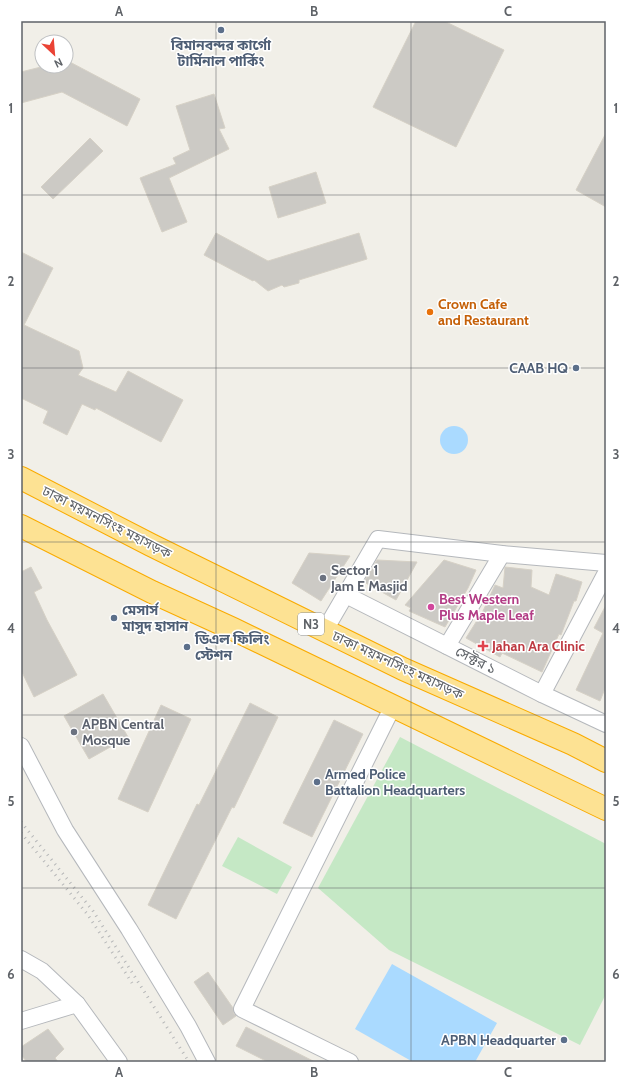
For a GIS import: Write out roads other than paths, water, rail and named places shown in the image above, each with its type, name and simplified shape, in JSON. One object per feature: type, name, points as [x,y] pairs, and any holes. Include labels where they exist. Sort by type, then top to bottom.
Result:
[{"type":"highway","name":"ঢাকা ময়মনসিংহ মহাসড়ক","points":[[21,478],[151,545],[403,669],[573,744],[606,761]]},
{"type":"highway","points":[[21,526],[152,592],[233,629],[606,809]]},
{"type":"street","points":[[325,630],[378,539],[502,554],[606,562]]},
{"type":"street","points":[[447,646],[502,554]]},
{"type":"street","points":[[542,694],[606,573]]},
{"type":"street","name":"সেক্টর ১","points":[[346,595],[542,694],[606,724]]},
{"type":"street","points":[[350,1062],[242,1009],[393,706]]},
{"type":"street","points":[[21,746],[65,830],[173,1000],[207,1062]]},
{"type":"street","points":[[24,964],[42,971],[77,1004],[119,1062]]},
{"type":"street","points":[[21,1021],[77,1004]]},
{"type":"water","points":[[454,426],[464,430],[468,440],[464,450],[454,454],[444,450],[440,440],[444,430]]},
{"type":"water","points":[[392,964],[497,1023],[475,1062],[413,1062],[355,1029]]},
{"type":"railway","points":[[21,822],[93,911],[189,1062]]},
{"type":"railway","points":[[21,833],[88,915],[132,983]]},
{"type":"place","name":"বিমানবন্দর কার্গো টার্মিনাল পার্কিং","points":[[221,30]]},
{"type":"place","name":"Crown Cafe and Restaurant","points":[[430,312]]},
{"type":"place","name":"CAAB HQ","points":[[576,368]]},
{"type":"place","name":"Sector 1 Jam E Masjid","points":[[323,578]]},
{"type":"place","name":"Best Western Plus Maple Leaf","points":[[431,607]]},
{"type":"place","name":"মেসার্স মাসুদ হাসান","points":[[114,618]]},
{"type":"place","name":"Jahan Ara Clinic","points":[[483,646]]},
{"type":"place","name":"ডিএল ফিলিং স্টেশন","points":[[187,647]]},
{"type":"place","name":"APBN Central Mosque","points":[[74,732]]},
{"type":"place","name":"Armed Police Battalion Headquarters","points":[[317,782]]},
{"type":"place","name":"APBN Headquarter","points":[[564,1040]]}]
